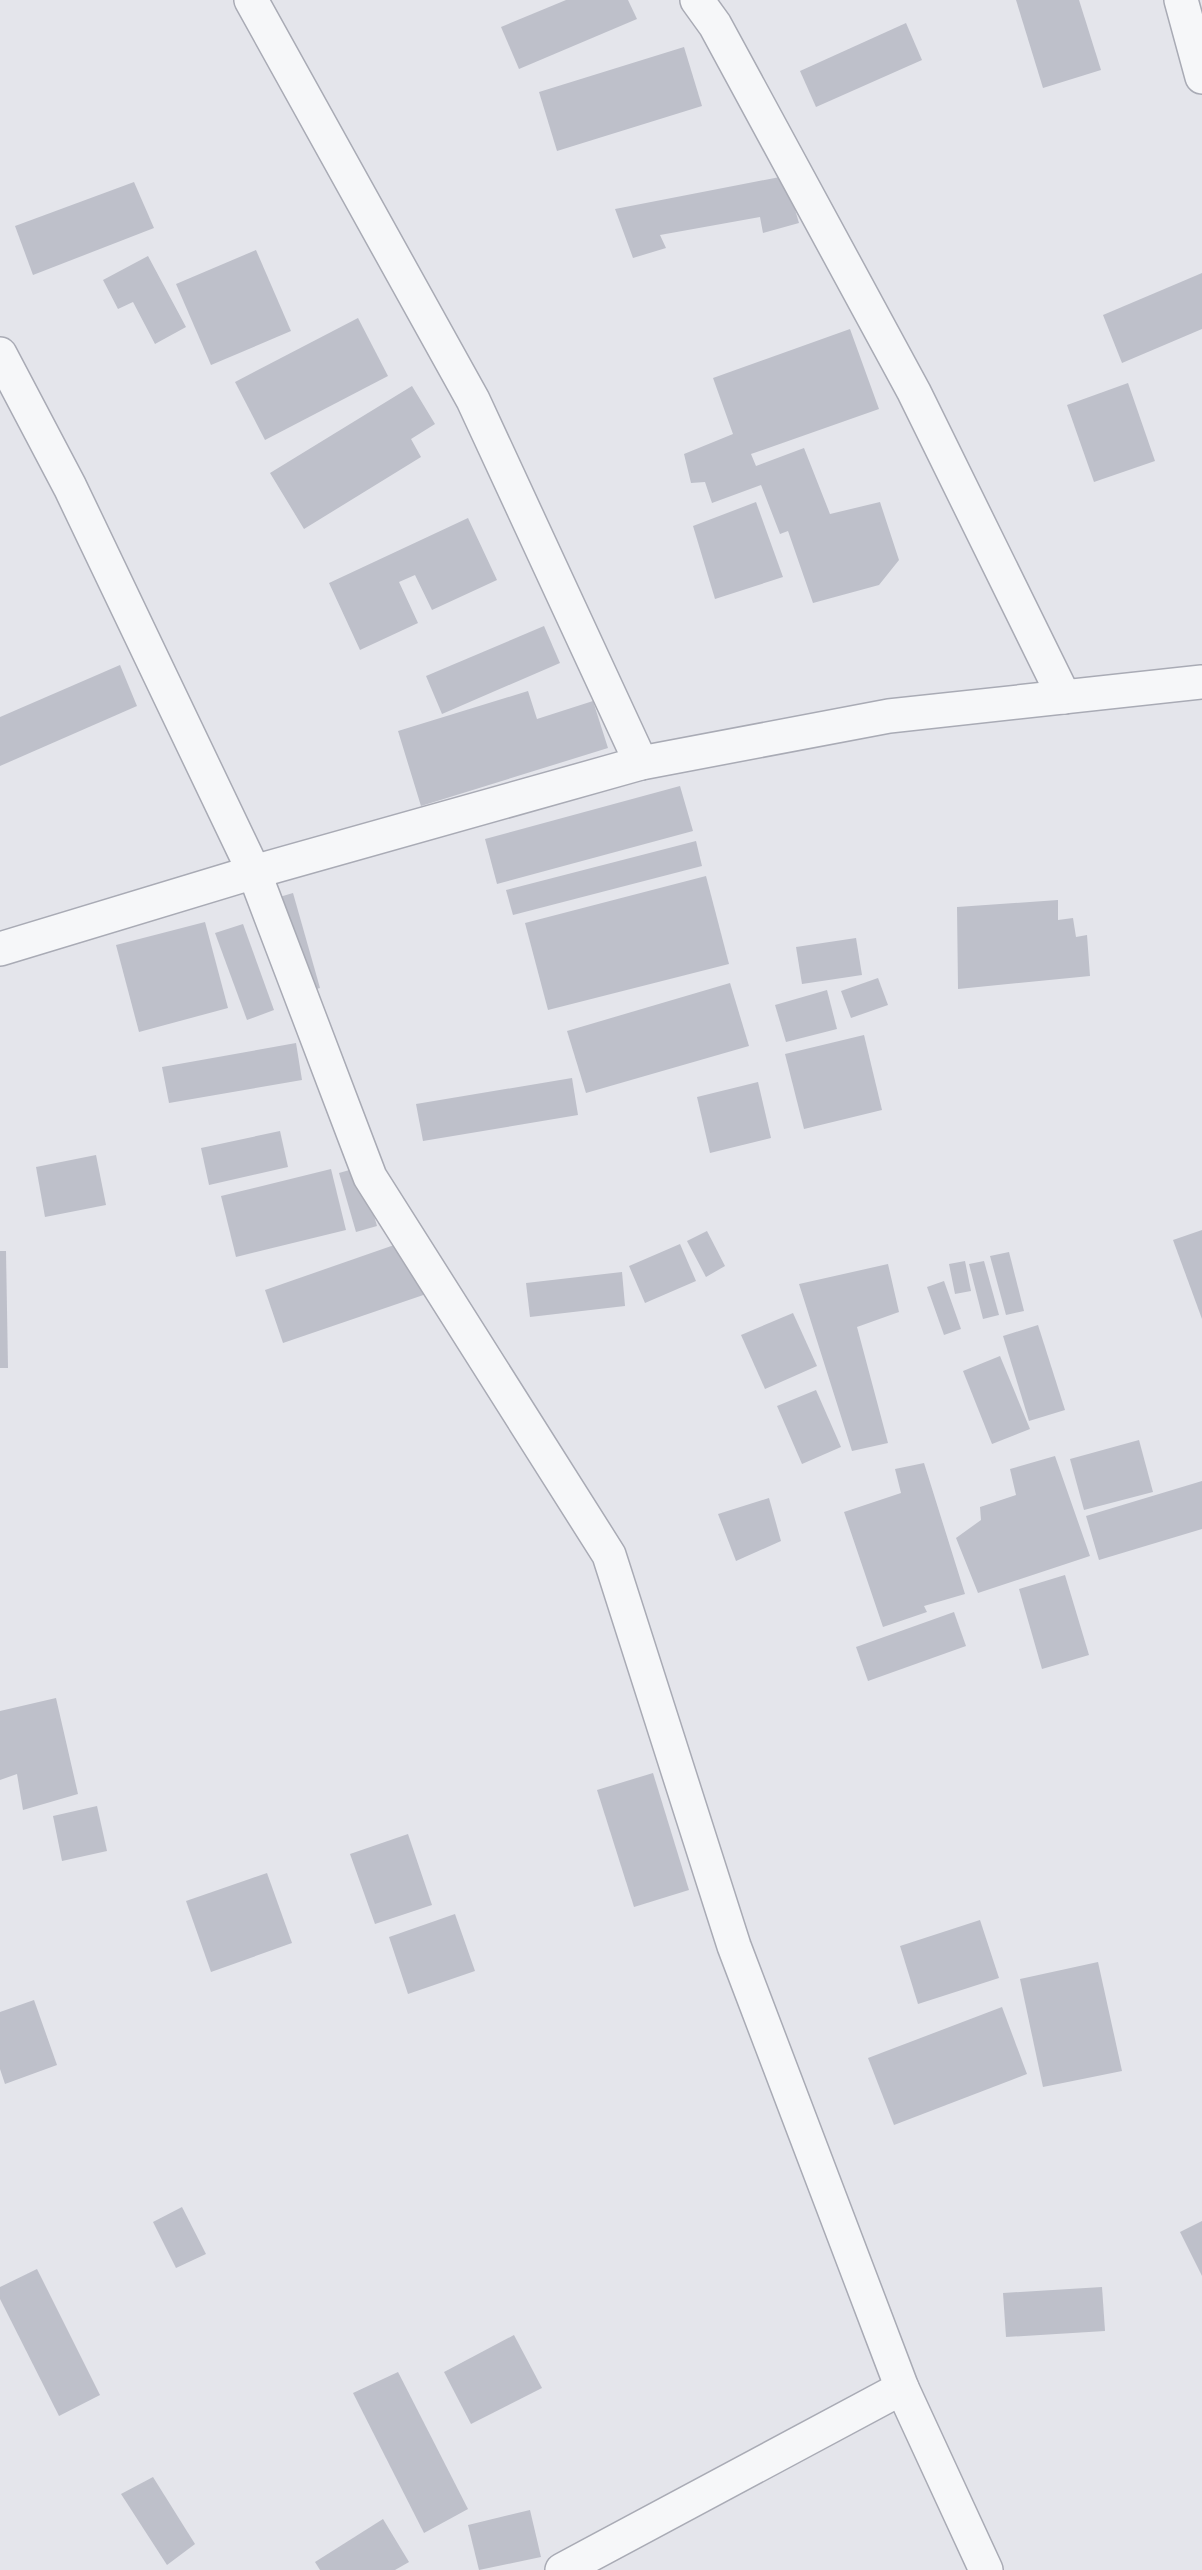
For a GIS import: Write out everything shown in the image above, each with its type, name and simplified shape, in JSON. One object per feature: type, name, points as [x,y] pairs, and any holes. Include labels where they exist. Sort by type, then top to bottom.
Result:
[{"type":"street","points":[[251,0],[473,400],[641,763]]},
{"type":"street","points":[[697,0],[715,25],[914,392],[1064,697]]},
{"type":"street","points":[[1181,0],[1202,77]]},
{"type":"street","points":[[0,354],[70,487],[254,872],[370,1177],[609,1555],[734,1946],[902,2388],[986,2570]]},
{"type":"street","points":[[0,949],[254,872],[641,763],[890,716],[1202,682]]},
{"type":"street","points":[[562,2570],[902,2388]]},
{"type":"building","points":[[566,0],[628,0],[637,19],[519,69],[501,27]]},
{"type":"building","points":[[1016,0],[1079,0],[1101,70],[1043,88]]},
{"type":"building","points":[[906,23],[922,60],[816,107],[800,71]]},
{"type":"building","points":[[684,47],[702,106],[557,151],[539,92]]},
{"type":"building","points":[[785,176],[799,223],[763,233],[760,217],[660,235],[666,248],[633,258],[615,209]]},
{"type":"building","points":[[134,182],[154,228],[33,275],[15,226]]},
{"type":"building","points":[[256,250],[291,331],[211,365],[176,284]]},
{"type":"building","points":[[148,256],[186,327],[155,344],[133,302],[118,309],[103,280]]},
{"type":"building","points":[[1202,273],[1202,329],[1122,363],[1103,315]]},
{"type":"building","points":[[358,318],[388,376],[265,440],[235,382]]},
{"type":"building","points":[[850,329],[879,409],[751,454],[756,466],[804,448],[830,514],[880,502],[899,560],[879,585],[813,603],[788,531],[780,534],[761,485],[712,503],[705,482],[691,483],[684,454],[733,434],[713,378]]},
{"type":"building","points":[[1128,383],[1155,461],[1094,482],[1067,405]]},
{"type":"building","points":[[412,386],[435,424],[411,439],[421,457],[304,529],[270,473]]},
{"type":"building","points":[[756,502],[783,577],[715,599],[693,526]]},
{"type":"building","points":[[468,518],[497,580],[432,610],[415,575],[399,582],[418,623],[360,650],[329,583]]},
{"type":"building","points":[[544,626],[560,663],[442,714],[426,676]]},
{"type":"building","points":[[120,665],[137,706],[0,766],[0,717]]},
{"type":"building","points":[[528,691],[537,719],[593,701],[608,748],[421,806],[398,731]]},
{"type":"building","points":[[680,786],[693,831],[497,884],[485,839]]},
{"type":"building","points":[[696,841],[702,866],[513,915],[506,890]]},
{"type":"building","points":[[706,876],[729,964],[548,1010],[525,923]]},
{"type":"building","points":[[293,893],[320,988],[291,996],[266,901]]},
{"type":"building","points":[[1058,900],[1058,920],[1073,918],[1076,937],[1087,935],[1090,976],[958,989],[957,907]]},
{"type":"building","points":[[205,922],[228,1008],[139,1032],[116,945]]},
{"type":"building","points":[[243,924],[274,1010],[247,1020],[215,933]]},
{"type":"building","points":[[856,938],[862,975],[802,984],[796,947]]},
{"type":"building","points":[[878,978],[888,1005],[851,1018],[841,991]]},
{"type":"building","points":[[730,983],[749,1046],[586,1093],[567,1031]]},
{"type":"building","points":[[827,990],[837,1029],[786,1042],[775,1005]]},
{"type":"building","points":[[864,1035],[882,1110],[804,1129],[785,1054]]},
{"type":"building","points":[[296,1043],[302,1080],[169,1103],[162,1067]]},
{"type":"building","points":[[572,1078],[578,1115],[423,1141],[416,1104]]},
{"type":"building","points":[[758,1082],[771,1138],[710,1153],[697,1097]]},
{"type":"building","points":[[280,1131],[288,1167],[209,1185],[201,1148]]},
{"type":"building","points":[[96,1155],[106,1205],[45,1217],[36,1167]]},
{"type":"building","points":[[360,1167],[377,1226],[356,1232],[339,1173]]},
{"type":"building","points":[[331,1169],[346,1230],[236,1257],[221,1196]]},
{"type":"building","points":[[1202,1230],[1202,1319],[1173,1240]]},
{"type":"building","points":[[707,1231],[725,1266],[706,1277],[687,1241]]},
{"type":"building","points":[[420,1236],[438,1290],[283,1343],[265,1290]]},
{"type":"building","points":[[680,1244],[696,1281],[645,1303],[629,1266]]},
{"type":"building","points":[[0,1251],[6,1251],[8,1368],[0,1368]]},
{"type":"building","points":[[1009,1252],[1024,1311],[1006,1315],[990,1256]]},
{"type":"building","points":[[965,1261],[971,1291],[955,1294],[949,1264]]},
{"type":"building","points":[[984,1261],[999,1315],[983,1319],[969,1264]]},
{"type":"building","points":[[888,1264],[899,1312],[857,1327],[888,1443],[852,1451],[799,1284]]},
{"type":"building","points":[[622,1272],[625,1306],[530,1317],[526,1283]]},
{"type":"building","points":[[944,1281],[961,1329],[944,1335],[927,1287]]},
{"type":"building","points":[[793,1313],[817,1366],[765,1389],[741,1335]]},
{"type":"building","points":[[1038,1325],[1065,1410],[1029,1421],[1003,1336]]},
{"type":"building","points":[[1000,1356],[1030,1429],[992,1444],[963,1371]]},
{"type":"building","points":[[816,1390],[841,1447],[802,1464],[777,1406]]},
{"type":"building","points":[[1139,1440],[1153,1492],[1084,1510],[1070,1459]]},
{"type":"building","points":[[1055,1456],[1090,1556],[978,1593],[956,1538],[981,1520],[980,1507],[1016,1495],[1010,1469]]},
{"type":"building","points":[[924,1463],[965,1594],[924,1606],[927,1612],[883,1627],[844,1512],[901,1493],[895,1469]]},
{"type":"building","points":[[1202,1481],[1202,1529],[1099,1560],[1086,1516]]},
{"type":"building","points":[[769,1498],[781,1541],[736,1561],[718,1514]]},
{"type":"building","points":[[1065,1575],[1089,1655],[1042,1669],[1019,1589]]},
{"type":"building","points":[[954,1612],[966,1646],[868,1681],[856,1647]]},
{"type":"building","points":[[56,1698],[78,1794],[23,1810],[17,1774],[0,1780],[0,1711]]},
{"type":"building","points":[[653,1773],[689,1890],[634,1907],[597,1790]]},
{"type":"building","points":[[97,1806],[107,1851],[62,1861],[53,1816]]},
{"type":"building","points":[[408,1834],[432,1905],[375,1924],[350,1854]]},
{"type":"building","points":[[267,1873],[292,1943],[211,1972],[186,1901]]},
{"type":"building","points":[[455,1914],[475,1971],[408,1994],[389,1937]]},
{"type":"building","points":[[980,1920],[999,1978],[918,2004],[900,1946]]},
{"type":"building","points":[[1098,1962],[1122,2071],[1043,2087],[1020,1979]]},
{"type":"building","points":[[34,2000],[57,2065],[5,2084],[0,2069],[0,2012]]},
{"type":"building","points":[[1002,2007],[1027,2074],[894,2125],[868,2058]]},
{"type":"building","points":[[182,2207],[206,2254],[176,2268],[153,2222]]},
{"type":"building","points":[[1202,2221],[1202,2276],[1180,2232]]},
{"type":"building","points":[[37,2269],[100,2395],[59,2416],[0,2299],[0,2287]]},
{"type":"building","points":[[1102,2287],[1105,2331],[1006,2337],[1003,2293]]},
{"type":"building","points":[[514,2335],[542,2388],[471,2424],[444,2372]]},
{"type":"building","points":[[398,2372],[468,2509],[424,2533],[353,2393]]},
{"type":"building","points":[[153,2477],[195,2544],[167,2565],[121,2494]]},
{"type":"building","points":[[530,2510],[541,2557],[479,2570],[468,2525]]},
{"type":"building","points":[[383,2519],[409,2562],[395,2570],[320,2570],[315,2562]]}]
